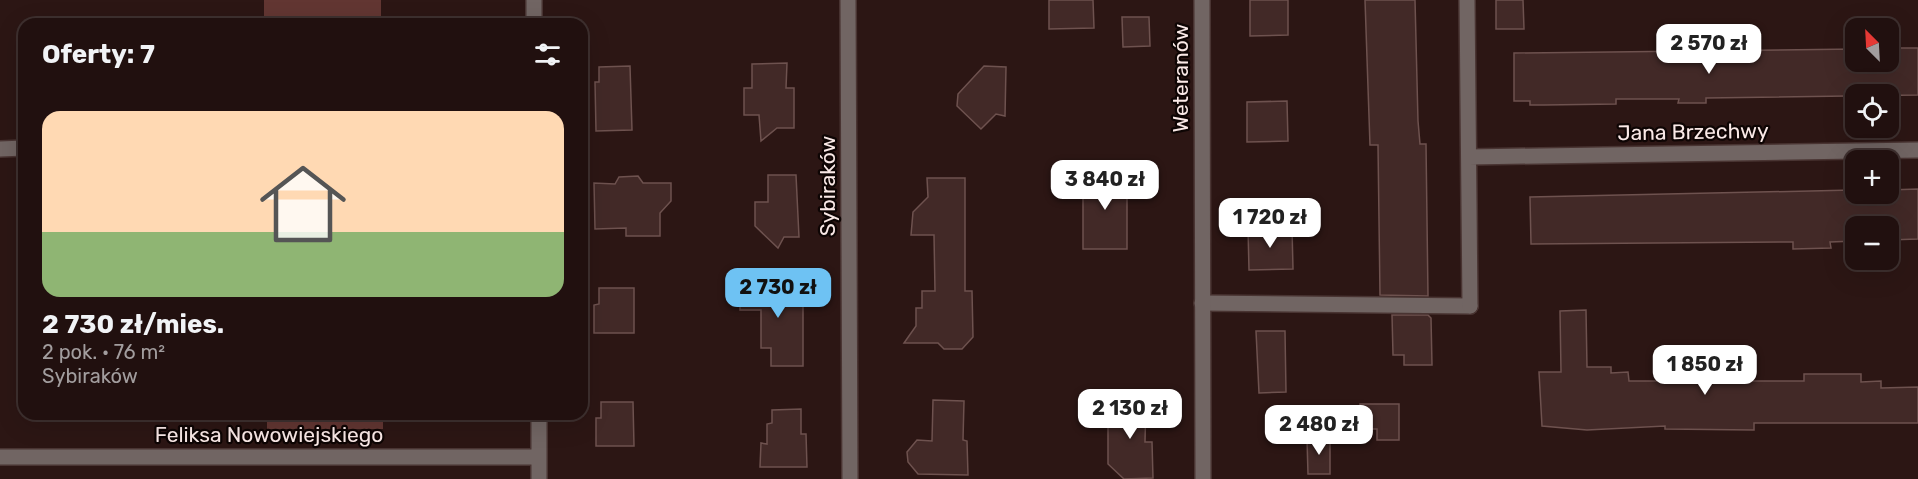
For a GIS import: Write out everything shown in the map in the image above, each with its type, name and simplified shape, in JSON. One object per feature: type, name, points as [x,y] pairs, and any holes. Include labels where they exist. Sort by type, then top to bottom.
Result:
[{"type":"street","points":[[534,0],[534,18]]},
{"type":"street","name":"Sybiraków","points":[[848,0],[850,479]]},
{"type":"street","name":"Weteranów","points":[[1202,0],[1203,479]]},
{"type":"street","points":[[1202,303],[1470,306],[1467,0]]},
{"type":"street","points":[[0,149],[18,148]]},
{"type":"street","name":"Jana Brzechwy","points":[[1468,157],[1918,150]]},
{"type":"street","points":[[539,420],[539,479]]},
{"type":"street","name":"Feliksa Nowowiejskiego","points":[[0,457],[539,457]]},
{"type":"shaded area","points":[[264,0],[381,0],[381,18],[264,18]]},
{"type":"shaded area","points":[[267,420],[383,420],[383,429],[267,429]]},
{"type":"building","points":[[1049,0],[1093,0],[1094,28],[1049,29]]},
{"type":"building","points":[[1250,0],[1288,0],[1288,35],[1250,36]]},
{"type":"building","points":[[1365,0],[1415,0],[1418,121],[1420,144],[1426,144],[1428,296],[1380,295],[1378,145],[1370,145]]},
{"type":"building","points":[[1496,0],[1523,0],[1524,29],[1496,29]]},
{"type":"building","points":[[1122,17],[1149,17],[1150,46],[1123,47]]},
{"type":"building","points":[[1899,48],[1918,48],[1918,95],[1899,95],[1899,84],[1845,84],[1845,96],[1706,98],[1706,103],[1678,103],[1679,99],[1616,99],[1616,104],[1530,105],[1530,101],[1514,101],[1514,53],[1845,49],[1845,72],[1899,72]]},
{"type":"building","points":[[787,63],[786,88],[794,88],[794,128],[777,128],[761,141],[759,115],[744,115],[744,88],[752,88],[752,64]]},
{"type":"building","points":[[630,66],[632,130],[596,131],[595,82],[599,82],[599,67]]},
{"type":"building","points":[[984,66],[1006,67],[1005,116],[996,114],[981,129],[957,106],[958,94]]},
{"type":"building","points":[[1287,101],[1288,141],[1247,142],[1247,102]]},
{"type":"building","points":[[1088,169],[1123,169],[1123,194],[1127,195],[1127,249],[1083,249],[1083,195],[1087,195]]},
{"type":"building","points":[[768,175],[796,175],[799,237],[784,237],[778,248],[755,226],[755,202],[768,202]]},
{"type":"building","points":[[638,176],[643,183],[671,183],[671,201],[660,213],[660,236],[626,236],[626,228],[595,229],[594,183],[615,184],[619,177]]},
{"type":"building","points":[[927,178],[965,178],[965,291],[972,291],[973,337],[962,349],[944,349],[938,343],[904,343],[916,326],[916,308],[922,308],[922,291],[935,291],[934,235],[911,235],[913,212],[928,197]]},
{"type":"building","points":[[1918,189],[1918,239],[1899,240],[1899,216],[1845,216],[1845,241],[1830,242],[1831,248],[1793,249],[1793,242],[1531,244],[1530,197],[1845,190],[1845,204],[1899,204],[1899,190]]},
{"type":"building","points":[[1292,228],[1293,269],[1249,270],[1248,229]]},
{"type":"building","points":[[740,282],[803,283],[803,366],[771,366],[771,348],[761,348],[761,310],[740,310]]},
{"type":"building","points":[[599,288],[634,288],[634,333],[594,333],[594,305],[599,304]]},
{"type":"building","points":[[1586,310],[1587,367],[1611,367],[1611,373],[1628,372],[1629,381],[1685,381],[1685,371],[1734,371],[1734,381],[1804,381],[1804,374],[1861,374],[1861,382],[1881,381],[1881,388],[1918,387],[1918,423],[1754,423],[1754,430],[1665,429],[1665,426],[1587,430],[1542,426],[1539,372],[1561,372],[1560,311]]},
{"type":"building","points":[[1392,315],[1428,315],[1431,318],[1432,365],[1404,365],[1404,355],[1393,355]]},
{"type":"building","points":[[1256,331],[1285,331],[1286,392],[1259,393]]},
{"type":"building","points":[[1146,399],[1145,442],[1152,442],[1153,478],[1124,479],[1108,464],[1108,422],[1112,422],[1112,400]]},
{"type":"building","points":[[933,400],[964,401],[963,440],[967,441],[968,475],[918,474],[908,462],[907,452],[917,440],[932,441]]},
{"type":"building","points":[[601,402],[633,402],[634,446],[596,446],[596,418],[601,418]]},
{"type":"building","points":[[1360,404],[1399,404],[1399,440],[1377,440],[1377,429],[1360,429]]},
{"type":"building","points":[[801,409],[801,434],[806,434],[807,467],[760,467],[761,443],[767,444],[767,424],[772,423],[772,410]]},
{"type":"building","points":[[1330,438],[1330,474],[1308,474],[1307,439]]}]
